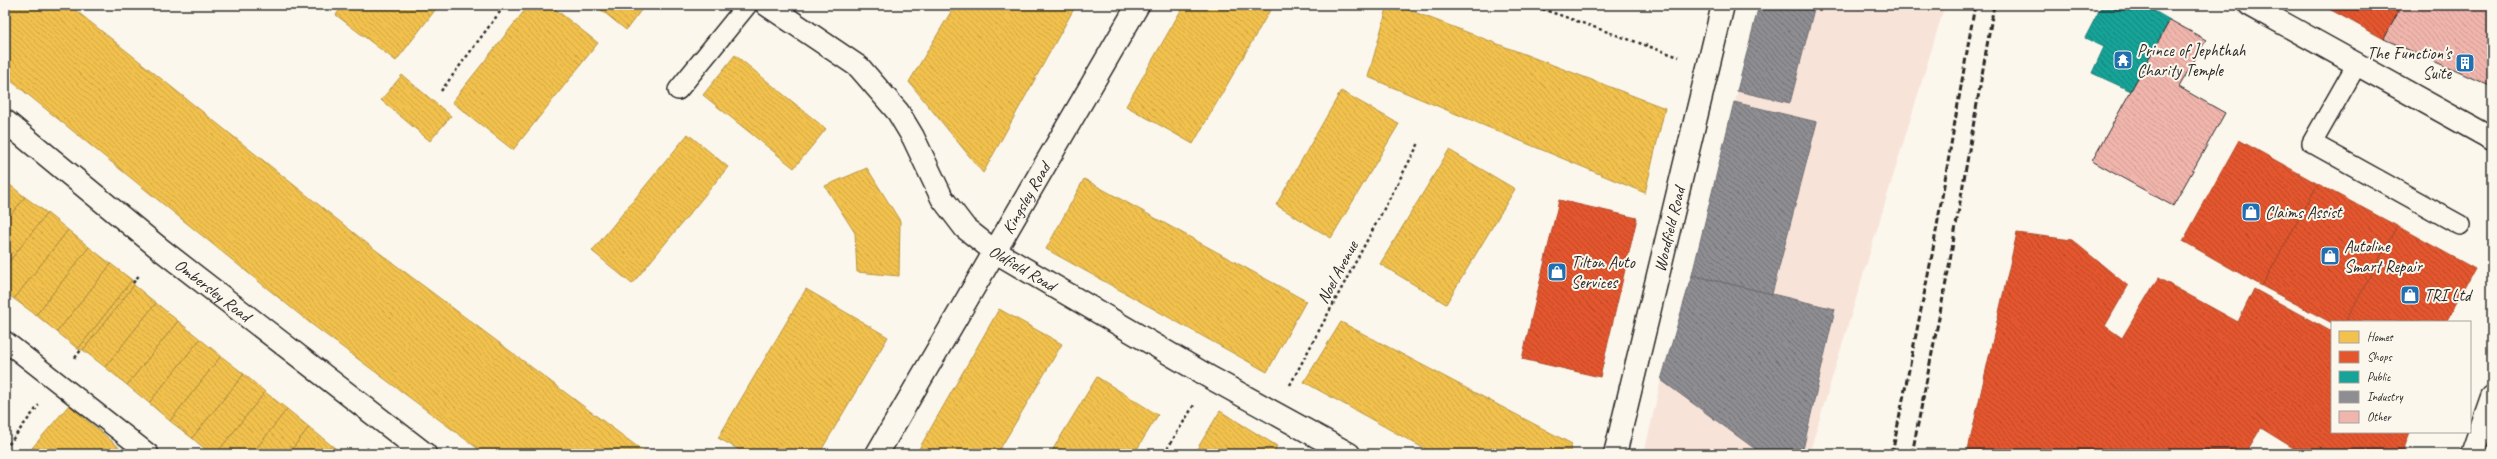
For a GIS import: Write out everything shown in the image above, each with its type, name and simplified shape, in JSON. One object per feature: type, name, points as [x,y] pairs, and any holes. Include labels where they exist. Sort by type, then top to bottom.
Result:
[{"type":"street","name":"Oldfield Road","points":[[767,5],[859,67],[898,112],[913,137],[942,198],[965,228],[994,252],[1211,378],[1349,454]]},
{"type":"street","name":"Kingsley Road","points":[[877,454],[1138,5]]},
{"type":"street","name":"Woodfield Road","points":[[1614,454],[1723,5]]},
{"type":"street","points":[[2250,5],[2492,139]]},
{"type":"street","name":"Ombersley Road","points":[[5,121],[159,248],[425,454]]},
{"type":"street","points":[[2472,454],[2492,398]]},
{"type":"lane","points":[[678,90],[748,5]]},
{"type":"lane","points":[[2357,64],[2312,143],[2460,225]]},
{"type":"lane","points":[[5,341],[149,454]]},
{"type":"path","points":[[441,90],[505,5]]},
{"type":"path","points":[[1531,5],[1707,67]]},
{"type":"path","name":"Noel Avenue","points":[[1275,412],[1420,143]]},
{"type":"path","points":[[1164,454],[1211,378]]},
{"type":"path","points":[[5,449],[56,382]]},
{"type":"shaded area","points":[[1759,5],[1945,5],[1809,454],[1644,454],[1661,380],[1692,275]]},
{"type":"building: Homes","points":[[5,5],[69,5],[369,245],[647,454],[485,454],[310,323],[5,76]]},
{"type":"building: Homes","points":[[343,5],[439,5],[396,61],[336,15]]},
{"type":"building: Homes","points":[[529,5],[550,5],[598,43],[513,150],[452,102]]},
{"type":"building: Homes","points":[[595,5],[645,5],[626,30]]},
{"type":"building: Homes","points":[[955,5],[1076,5],[983,173],[909,82]]},
{"type":"building: Homes","points":[[1184,5],[1273,5],[1193,144],[1126,106]]},
{"type":"building: Homes","points":[[1388,5],[1396,5],[1665,108],[1645,193],[1368,77]]},
{"type":"building: Homes","points":[[735,55],[826,129],[794,168],[703,95]]},
{"type":"building: Homes","points":[[402,75],[451,116],[430,141],[381,100]]},
{"type":"building: Homes","points":[[1341,91],[1399,124],[1331,238],[1276,205]]},
{"type":"building: Homes","points":[[688,134],[728,167],[632,284],[592,251]]},
{"type":"building: Homes","points":[[1449,150],[1515,189],[1446,304],[1380,264]]},
{"type":"building: Homes","points":[[867,168],[900,221],[899,276],[857,272],[855,233],[825,186]]},
{"type":"building: Homes","points":[[1084,179],[1306,301],[1267,372],[1046,249]]},
{"type":"building: Homes","points":[[5,181],[25,197],[5,222]]},
{"type":"building: Homes","points":[[25,197],[47,213],[5,267],[5,222]]},
{"type":"building: Homes","points":[[47,213],[68,230],[14,299],[5,292],[5,267]]},
{"type":"building: Homes","points":[[68,230],[89,247],[36,315],[14,299]]},
{"type":"building: Homes","points":[[89,247],[111,264],[57,332],[36,315]]},
{"type":"building: Homes","points":[[111,264],[132,280],[78,349],[57,332]]},
{"type":"building: Homes","points":[[132,280],[134,285],[83,350],[78,349]]},
{"type":"building: Homes","points":[[134,285],[156,303],[105,367],[83,350]]},
{"type":"building: Homes","points":[[806,289],[888,337],[819,454],[747,454],[718,438]]},
{"type":"building: Homes","points":[[156,303],[178,321],[127,385],[105,367]]},
{"type":"building: Homes","points":[[999,309],[1062,344],[997,454],[916,454]]},
{"type":"building: Homes","points":[[178,321],[200,339],[149,403],[127,385]]},
{"type":"building: Homes","points":[[1341,322],[1572,444],[1569,454],[1434,454],[1304,382]]},
{"type":"building: Homes","points":[[200,339],[221,356],[170,421],[149,403]]},
{"type":"building: Homes","points":[[5,350],[11,355],[5,362]]},
{"type":"building: Homes","points":[[221,356],[244,374],[192,438],[170,421]]},
{"type":"building: Homes","points":[[244,374],[265,392],[216,454],[211,454],[192,438]]},
{"type":"building: Homes","points":[[1097,377],[1158,415],[1134,454],[1050,454]]},
{"type":"building: Homes","points":[[265,392],[287,409],[252,454],[216,454]]},
{"type":"building: Homes","points":[[69,405],[127,454],[39,454],[32,448]]},
{"type":"building: Homes","points":[[287,409],[309,427],[288,454],[252,454]]},
{"type":"building: Homes","points":[[1220,411],[1277,446],[1272,454],[1194,454]]},
{"type":"building: Homes","points":[[309,427],[331,445],[324,454],[288,454]]},
{"type":"building: Homes","points":[[331,445],[343,454],[324,454]]},
{"type":"building: Shops","points":[[2322,5],[2402,5],[2384,39]]},
{"type":"building: Shops","name":"Claims Assist","points":[[2239,140],[2318,184],[2262,286],[2183,241]]},
{"type":"building: Shops","name":"Autoline Smart Repair","points":[[2318,184],[2397,226],[2346,321],[2331,321],[2331,322],[2262,286]]},
{"type":"building: Shops","points":[[1559,200],[1637,218],[1600,377],[1522,359]]},
{"type":"building: Shops","name":"TRI Ltd","points":[[2397,226],[2475,269],[2447,321],[2346,321]]},
{"type":"building: Shops","points":[[2017,233],[2072,240],[2128,286],[2105,326],[2122,338],[2158,278],[2238,322],[2254,289],[2331,331],[2331,433],[2410,433],[2402,454],[2303,454],[2261,428],[2245,454],[1967,454]]},
{"type":"building: Public","name":"Prince of Jephthah Charity Temple","points":[[2102,5],[2144,5],[2170,20],[2131,91],[2092,73],[2104,47],[2085,38]]},
{"type":"building: Industry","points":[[1759,5],[1815,5],[1790,103],[1737,91]]},
{"type":"building: Industry","points":[[1734,102],[1817,122],[1772,294],[1692,275]]},
{"type":"building: Industry","points":[[1692,275],[1835,309],[1802,454],[1762,454],[1661,380]]},
{"type":"building: Other","name":"The Function's Suite","points":[[2402,5],[2492,5],[2492,87],[2384,39]]},
{"type":"building: Other","points":[[2170,20],[2206,40],[2179,87],[2225,113],[2173,206],[2092,161]]},
{"type":"railway","points":[[1892,454],[1932,255],[1975,5]]},
{"type":"railway","points":[[1912,454],[1948,272],[1994,5]]},
{"type":"place","name":"Prince of Jephthah Charity Temple","points":[[2123,60]]},
{"type":"place","name":"The Function's Suite","points":[[2465,63]]},
{"type":"place","name":"Claims Assist","points":[[2251,212]]},
{"type":"place","name":"Autoline Smart Repair","points":[[2330,256]]},
{"type":"place","name":"Tilton Auto Services","points":[[1557,272]]},
{"type":"place","name":"TRI Ltd","points":[[2410,295]]}]
